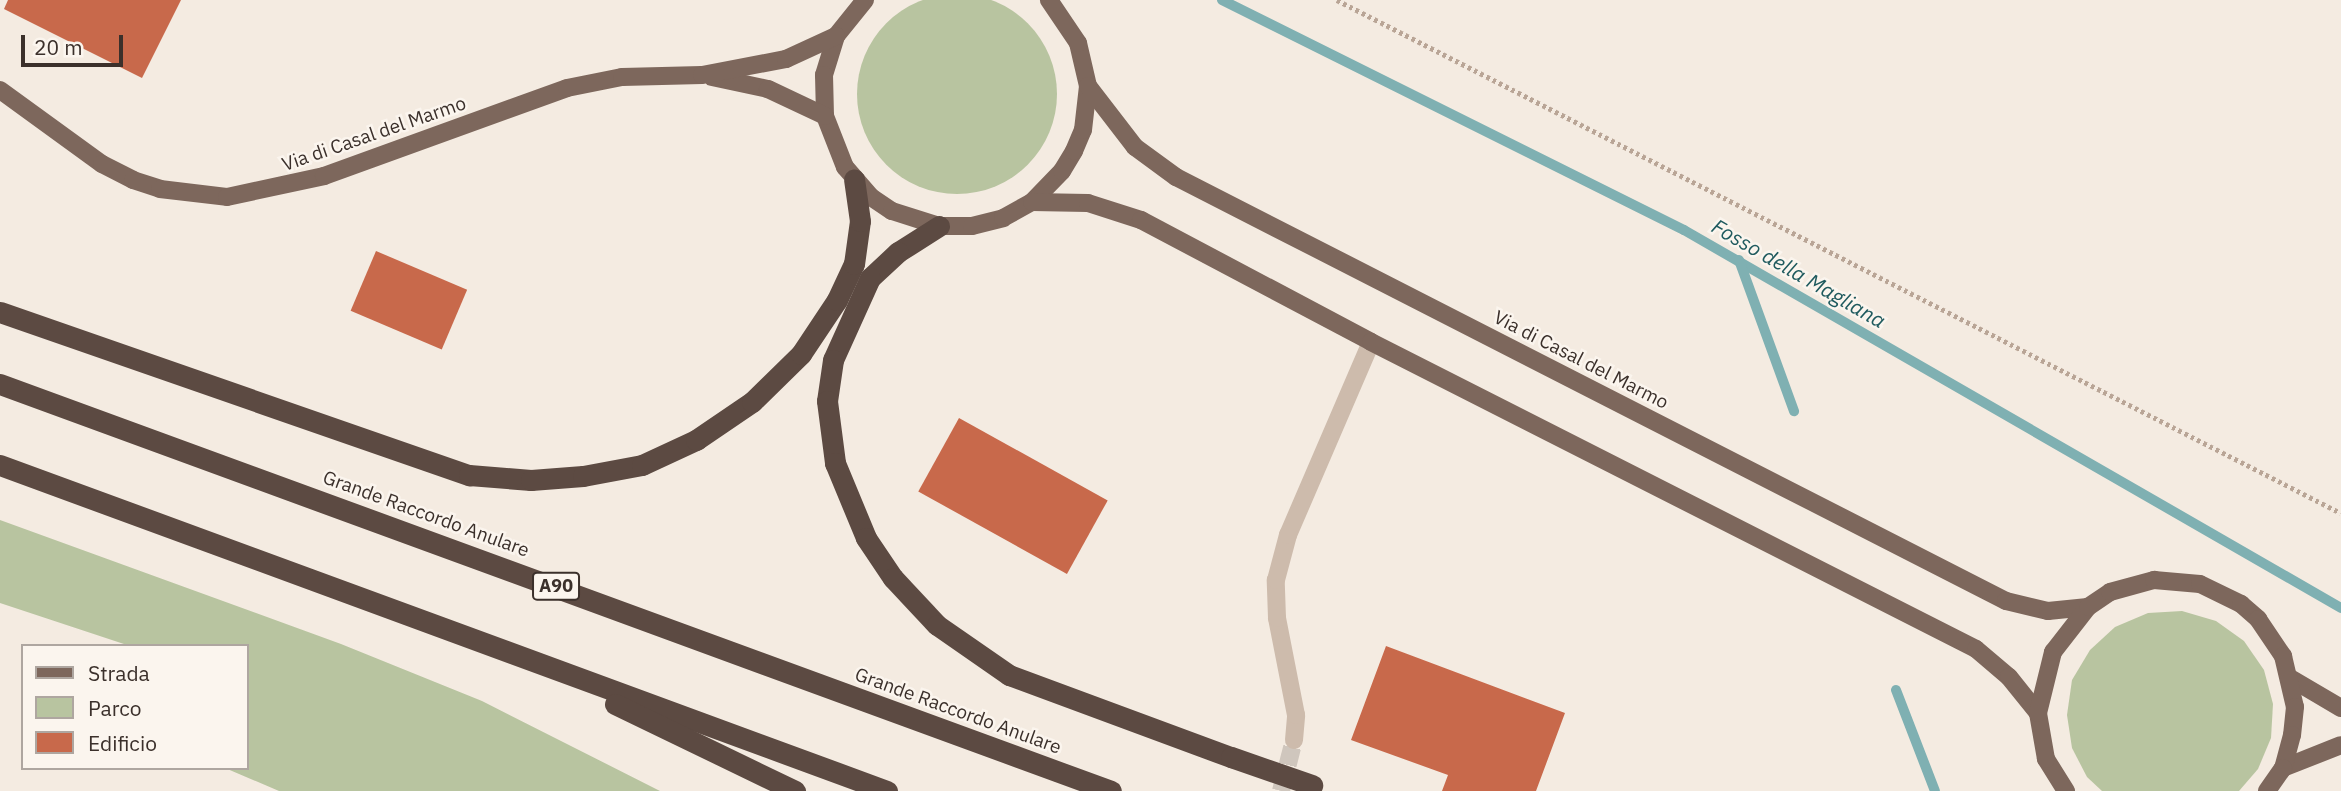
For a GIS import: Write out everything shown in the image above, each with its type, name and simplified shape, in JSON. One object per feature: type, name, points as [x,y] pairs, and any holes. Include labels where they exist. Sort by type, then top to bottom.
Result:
[{"type":"highway","points":[[0,312],[469,475],[531,480],[583,476],[642,465],[696,440],[752,401],[801,354],[837,300],[854,264],[860,221],[853,179]]},
{"type":"highway","points":[[939,226],[898,252],[870,278],[833,360],[827,401],[835,463],[866,538],[893,578],[937,625],[1009,674],[1319,788]]},
{"type":"highway","name":"Grande Raccordo Anulare","points":[[0,384],[1111,791]]},
{"type":"highway","points":[[0,465],[887,791]]},
{"type":"highway","points":[[503,650],[795,791]]},
{"type":"main road","points":[[865,0],[836,36],[824,75],[825,116],[853,179],[892,211],[939,226],[972,226],[1003,218],[1032,202],[1062,171],[1074,151],[1083,130],[1088,86],[1078,43],[1049,0]]},
{"type":"main road","name":"Via di Casal del Marmo","points":[[0,90],[94,159],[133,180],[160,189],[227,197],[324,176],[567,88],[622,77],[702,75],[786,59],[836,36]]},
{"type":"main road","name":"Via di Casal del Marmo","points":[[702,75],[768,89],[825,116]]},
{"type":"main road","name":"Via di Casal del Marmo","points":[[1088,86],[1135,147],[1176,177],[2006,601],[2048,611],[2088,607]]},
{"type":"main road","points":[[1032,202],[1072,200],[1119,211],[1976,649],[2009,677],[2038,713]]},
{"type":"main road","points":[[2066,791],[2046,759],[2038,713],[2053,652],[2088,607],[2132,584],[2177,580],[2200,584],[2241,604],[2272,636],[2290,678],[2295,707],[2283,768],[2267,791]]},
{"type":"main road","points":[[2290,678],[2341,708]]},
{"type":"main road","points":[[2283,768],[2341,745]]},
{"type":"street","points":[[1294,740],[1296,715],[1278,618],[1276,580],[1288,535],[1371,342]]},
{"type":"path","points":[[1337,0],[2341,513]]},
{"type":"green space","points":[[928,-1],[986,-1],[1013,11],[1028,23],[1040,38],[1055,74],[1055,114],[1040,150],[1028,165],[1013,177],[977,192],[937,192],[901,177],[886,165],[874,150],[859,114],[859,74],[874,38],[886,23],[901,11]]},
{"type":"green space","points":[[0,520],[341,644],[482,701],[660,791],[279,791],[230,770],[248,770],[248,644],[124,644],[0,603]]},
{"type":"green space","points":[[2182,611],[2216,621],[2244,641],[2264,670],[2273,704],[2271,738],[2258,769],[2239,791],[2102,791],[2087,777],[2072,748],[2067,715],[2072,680],[2090,650],[2115,627],[2148,613]]},
{"type":"building","points":[[8,0],[181,0],[142,78],[4,9]]},
{"type":"building","points":[[376,251],[467,290],[442,350],[351,311]]},
{"type":"building","points":[[959,418],[1108,500],[1067,574],[918,491]]},
{"type":"building","points":[[1386,646],[1565,713],[1536,791],[1442,791],[1448,775],[1351,740]]},
{"type":"waterway","name":"Fosso della Magliana","points":[[1222,0],[1684,230],[2341,608]]},
{"type":"waterway","points":[[1739,260],[1794,411]]},
{"type":"waterway","points":[[1896,690],[1935,791]]},
{"type":"tunnel","points":[[1281,791],[1294,740]]}]
